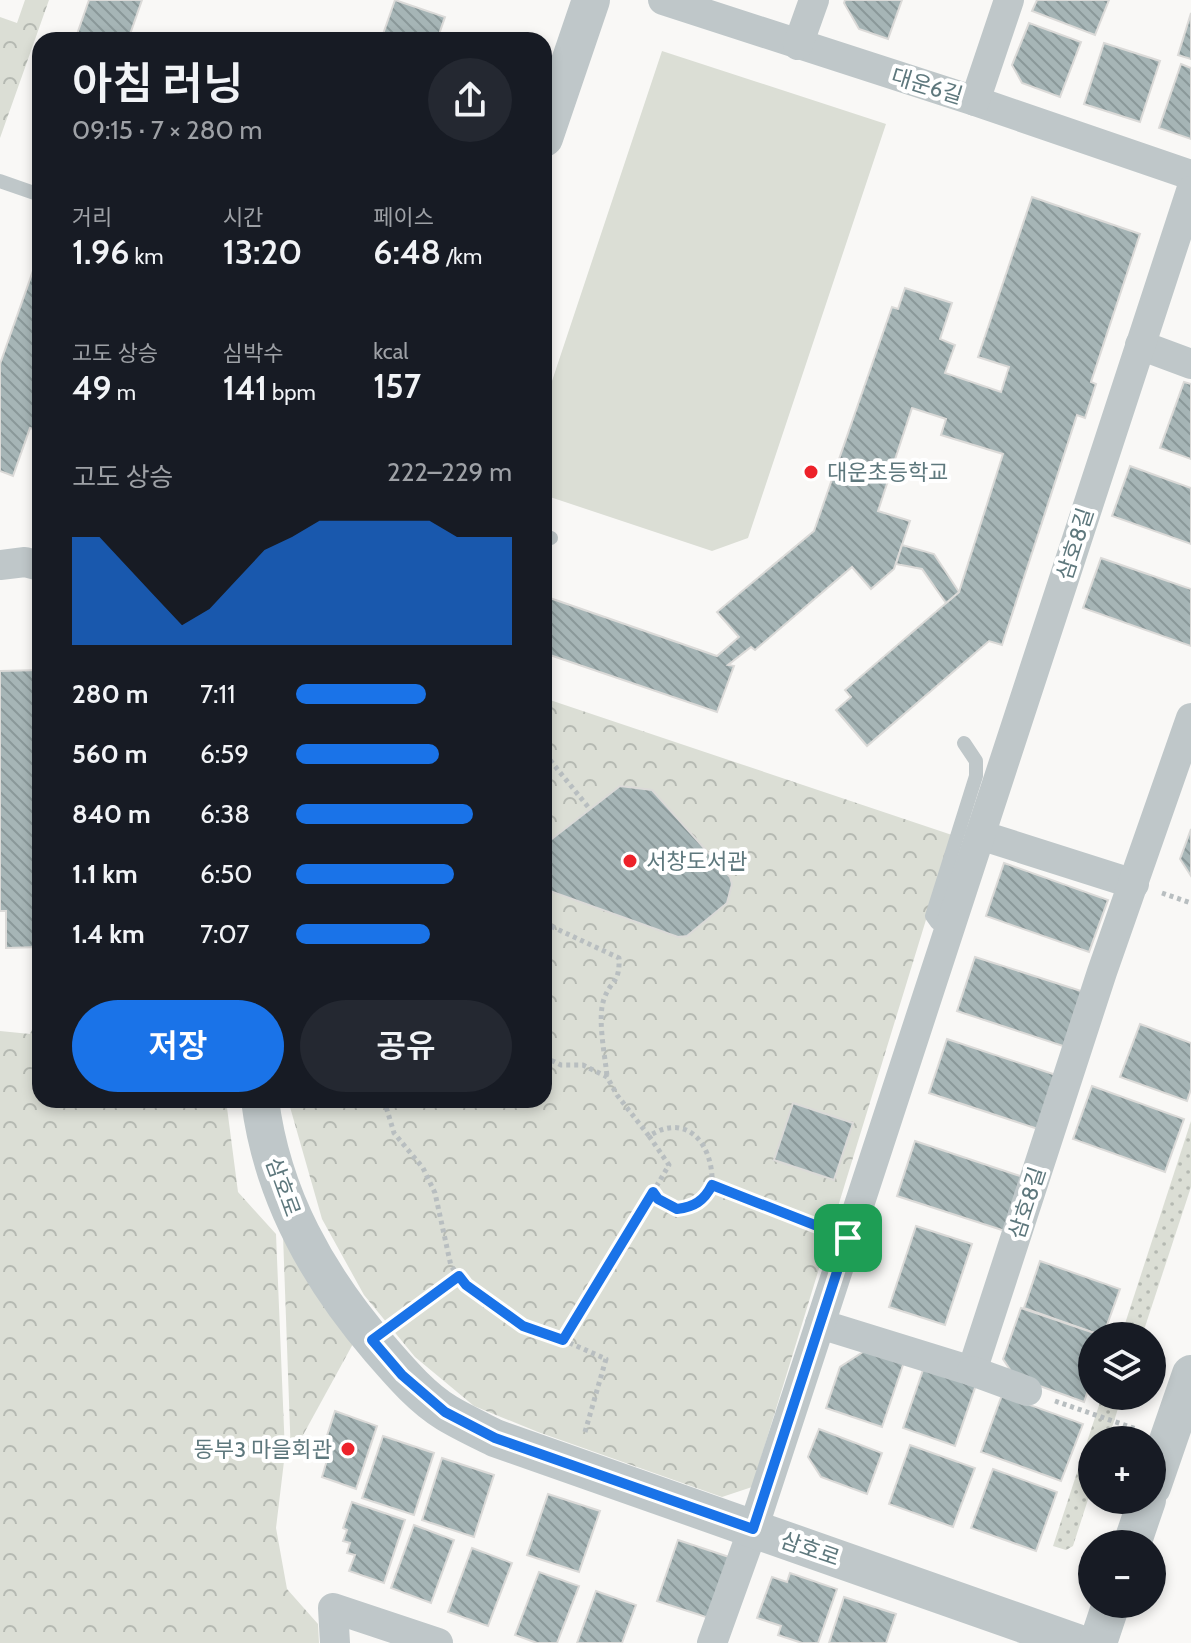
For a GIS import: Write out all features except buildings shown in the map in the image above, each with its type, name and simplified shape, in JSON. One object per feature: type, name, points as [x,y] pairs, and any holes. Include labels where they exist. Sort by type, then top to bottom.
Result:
[{"type":"street","points":[[552,115],[591,0]]},
{"type":"street","name":"대운6길","points":[[663,0],[1191,175]]},
{"type":"street","points":[[798,45],[814,0]]},
{"type":"street","points":[[975,101],[1009,0]]},
{"type":"street","name":"삼호8길","points":[[712,1643],[753,1529],[1191,191]]},
{"type":"street","points":[[1140,345],[1191,364]]},
{"type":"street","points":[[0,565],[32,564]]},
{"type":"street","name":"삼호8길","points":[[972,1371],[1102,972],[1191,718]]},
{"type":"street","points":[[980,835],[1134,884]]},
{"type":"street","name":"삼호로","points":[[262,1108],[273,1169],[310,1253],[336,1296],[372,1340],[402,1375],[445,1412],[495,1438],[1077,1643]]},
{"type":"street","points":[[820,1324],[1027,1391]]},
{"type":"street","points":[[1166,1446],[1191,1374]]},
{"type":"street","points":[[335,1643],[333,1608],[438,1643]]},
{"type":"street","points":[[1098,1643],[1106,1618]]},
{"type":"lane","points":[[0,181],[32,192]]},
{"type":"lane","points":[[950,927],[937,923],[932,916],[976,776],[976,761],[964,743]]},
{"type":"path","points":[[552,764],[589,808]]},
{"type":"path","points":[[552,927],[619,958],[620,975],[604,999],[602,1037],[607,1077],[669,1165],[563,1340]]},
{"type":"path","points":[[552,1061],[561,1065],[583,1065],[607,1077]]},
{"type":"path","points":[[386,1108],[394,1133],[423,1168],[435,1193],[451,1266],[466,1285],[523,1326],[606,1359],[575,1466]]},
{"type":"path","points":[[649,1136],[678,1129],[699,1139],[712,1163],[712,1185],[699,1202],[677,1209],[658,1199],[653,1192]]},
{"type":"path","points":[[712,1185],[848,1238]]},
{"type":"path","points":[[372,1340],[459,1276]]},
{"type":"path","points":[[1027,1391],[1168,1440]]},
{"type":"green space","points":[[25,0],[49,0],[38,32],[32,32],[32,48],[0,138],[0,17],[17,23]]},
{"type":"green space","points":[[662,51],[886,124],[748,538],[712,551],[552,498],[552,381]]},
{"type":"green space","points":[[552,701],[952,835],[752,1487],[722,1497],[474,1406],[415,1357],[364,1295],[322,1219],[290,1108],[552,1108]]},
{"type":"green space","points":[[32,1029],[32,1108],[227,1108],[238,1192],[276,1234],[285,1453],[276,1528],[287,1589],[318,1624],[319,1643],[0,1643],[0,1031],[30,1034]]},
{"type":"green space","points":[[1191,1121],[1191,1187],[1147,1322],[1126,1322]]},
{"type":"green space","points":[[283,1235],[354,1342],[291,1457]]},
{"type":"green space","points":[[1097,1410],[1118,1410],[1112,1426],[1092,1426]]},
{"type":"green space","points":[[1078,1469],[1078,1514],[1083,1514],[1073,1546],[1066,1550],[1053,1546]]},
{"type":"place","name":"대운초등학교","points":[[811,472]]},
{"type":"place","name":"서창도서관","points":[[630,861]]},
{"type":"place","name":"동부3 마을회관","points":[[348,1449]]},
{"type":"route","points":[[712,1185],[848,1238],[753,1529],[495,1438],[445,1412],[402,1375],[372,1340],[459,1276],[466,1285],[523,1326],[563,1340],[653,1192],[658,1199],[677,1209],[705,1198],[712,1185]]}]
